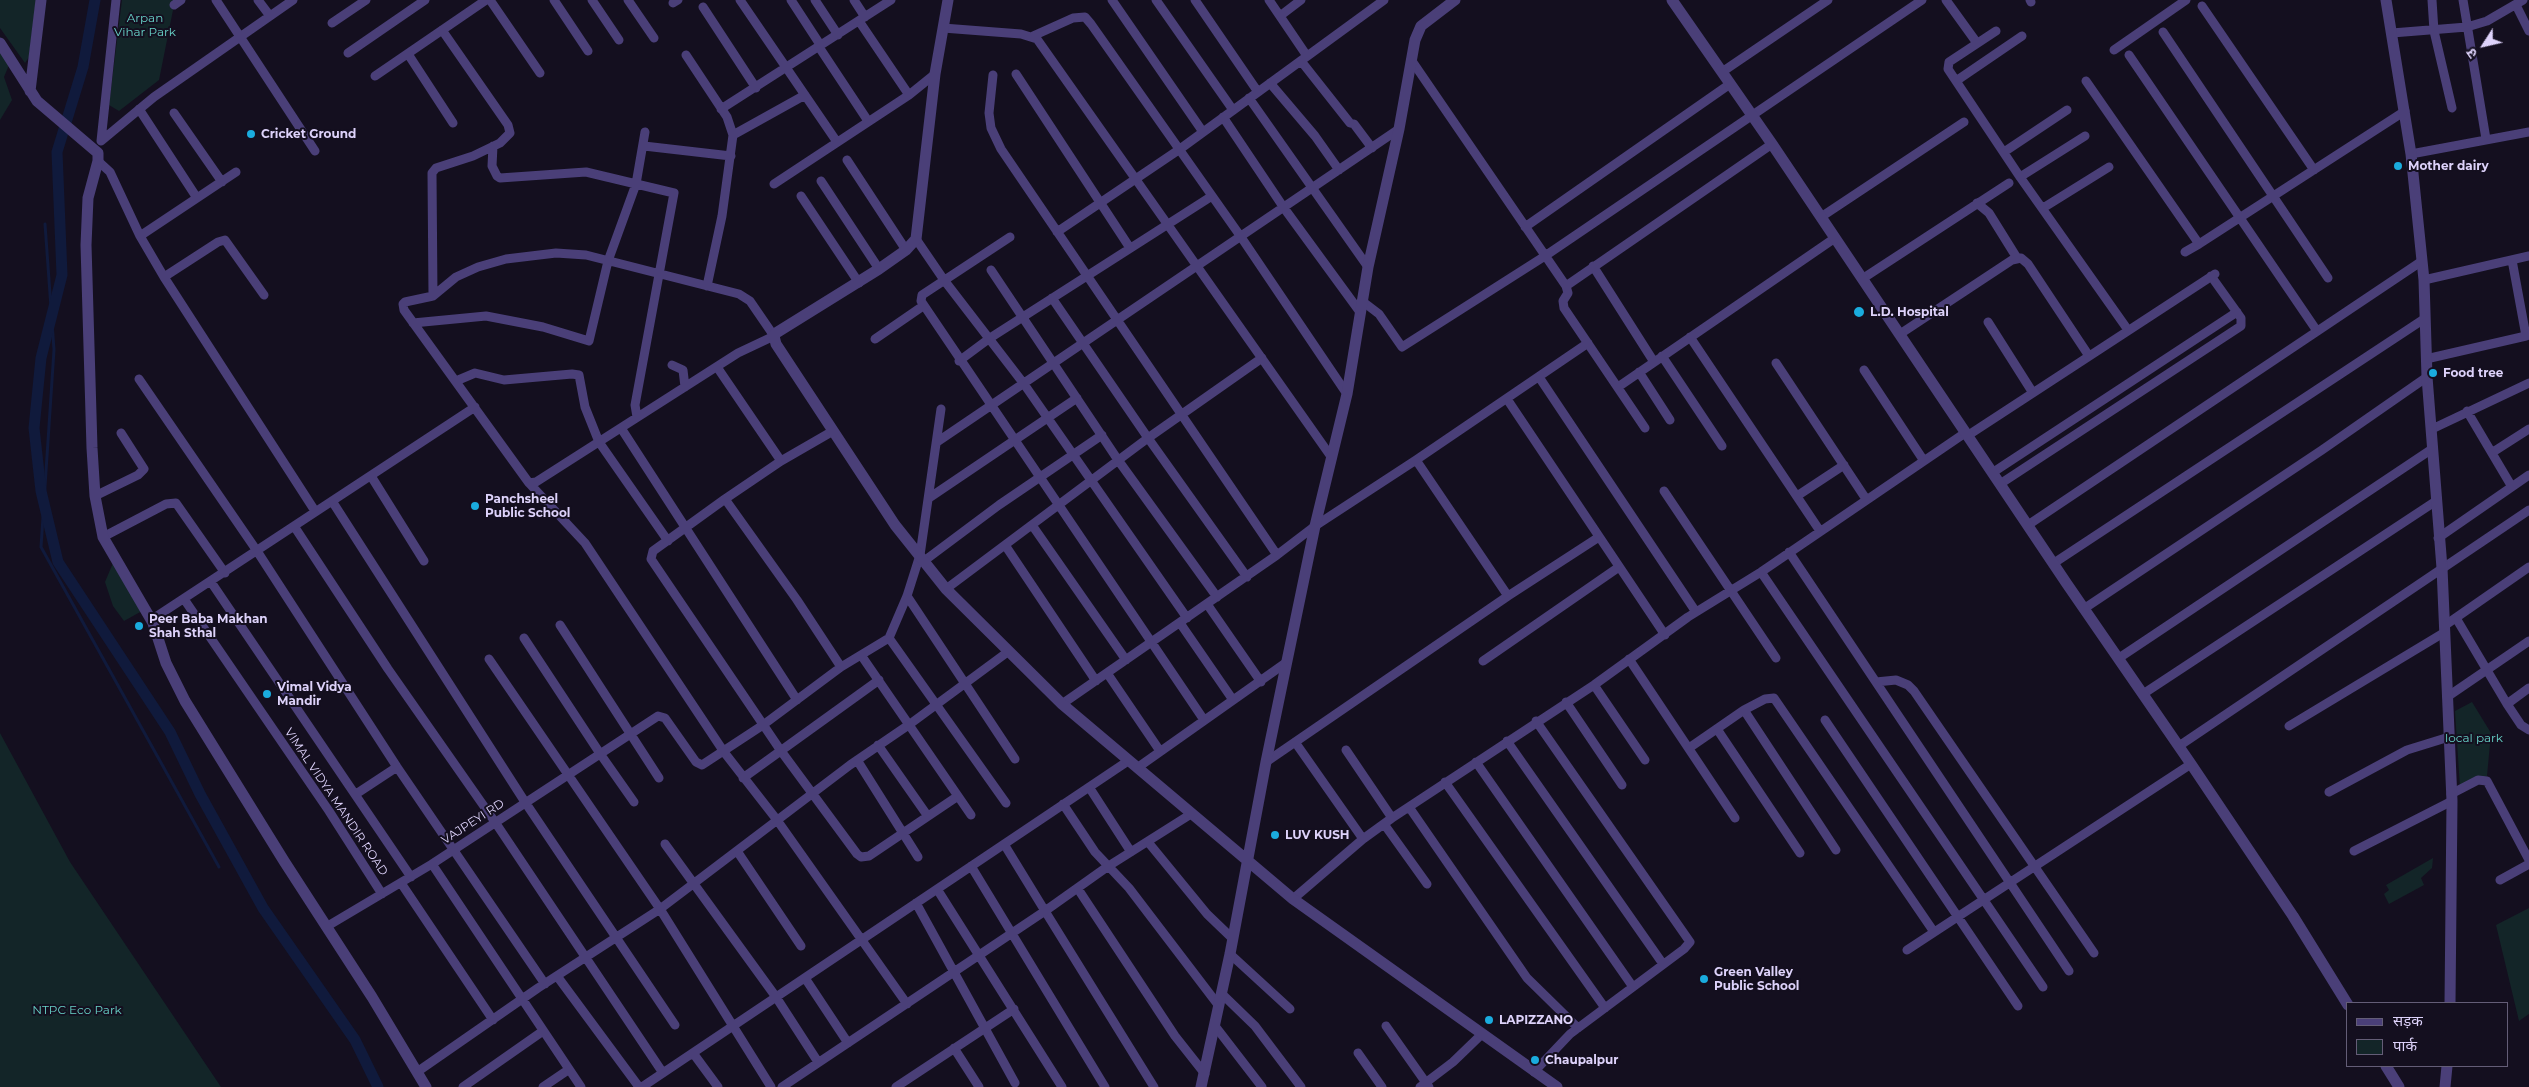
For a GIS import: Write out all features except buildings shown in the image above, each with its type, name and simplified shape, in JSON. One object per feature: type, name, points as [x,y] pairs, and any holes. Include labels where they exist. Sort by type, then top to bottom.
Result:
[{"type":"street","points":[[30,91],[41,0]]},
{"type":"street","points":[[116,0],[99,152],[88,198],[86,245],[95,496],[103,537],[151,620],[166,663],[185,701],[426,1087]]},
{"type":"street","points":[[216,0],[315,151]]},
{"type":"street","points":[[258,0],[270,16]]},
{"type":"street","points":[[99,152],[139,109],[293,0]]},
{"type":"street","points":[[332,23],[366,0]]},
{"type":"street","points":[[348,53],[425,0]]},
{"type":"street","points":[[375,76],[486,0]]},
{"type":"street","points":[[490,0],[540,73]]},
{"type":"street","points":[[554,0],[588,51]]},
{"type":"street","points":[[592,0],[618,40]]},
{"type":"street","points":[[628,0],[654,38]]},
{"type":"street","points":[[740,0],[837,142]]},
{"type":"street","points":[[791,0],[868,121]]},
{"type":"street","points":[[815,0],[838,35]]},
{"type":"street","points":[[854,0],[862,19],[909,94]]},
{"type":"street","points":[[721,109],[890,0]]},
{"type":"street","points":[[529,483],[536,482],[738,353],[774,336],[879,270],[906,250],[916,239],[935,74],[948,0]]},
{"type":"street","points":[[1112,0],[1203,132]]},
{"type":"street","points":[[1156,0],[1233,110]]},
{"type":"street","points":[[1195,0],[1258,92]]},
{"type":"street","points":[[1269,0],[1304,58],[1350,123],[1354,124],[1372,148]]},
{"type":"street","points":[[1280,16],[1302,0]]},
{"type":"street","points":[[1057,232],[1180,149],[1384,0]]},
{"type":"street","points":[[1201,1087],[1222,994],[1266,762],[1315,526],[1347,394],[1368,266],[1417,32],[1421,26],[1455,0]]},
{"type":"street","points":[[1672,0],[1772,144],[1992,473],[2179,746],[2293,916],[2347,1002]]},
{"type":"street","points":[[1722,72],[1828,0]]},
{"type":"street","points":[[1224,117],[1284,208],[1361,306],[1379,314],[1402,347],[1545,256],[1751,114],[1922,0]]},
{"type":"street","points":[[1946,0],[1977,43]]},
{"type":"street","points":[[2114,50],[2186,0]]},
{"type":"street","points":[[2386,0],[2411,154],[2424,280],[2426,359],[2438,538],[2442,568],[2449,737],[2451,797],[2450,1002]]},
{"type":"street","points":[[2432,0],[2434,30],[2452,108]]},
{"type":"street","points":[[2463,0],[2486,139]]},
{"type":"street","points":[[2392,33],[2467,27],[2487,21],[2519,3],[2529,29]]},
{"type":"street","points":[[703,6],[756,88]]},
{"type":"street","points":[[2202,6],[2314,170]]},
{"type":"street","points":[[942,28],[1033,36],[1073,18],[1085,17],[1180,149],[1347,394]]},
{"type":"street","points":[[433,296],[432,173],[436,168],[493,146],[509,136],[510,133],[508,125],[442,30]]},
{"type":"street","points":[[1996,31],[1948,64],[1948,69],[2020,178],[2128,330]]},
{"type":"street","points":[[2163,32],[2328,278]]},
{"type":"street","points":[[1033,36],[1040,43],[1137,178],[1332,458]]},
{"type":"street","points":[[1956,81],[2022,36]]},
{"type":"street","points":[[0,43],[30,91],[45,110],[99,152],[140,236],[164,278],[315,512]]},
{"type":"street","points":[[408,54],[453,122]]},
{"type":"street","points":[[686,54],[731,124],[733,135],[722,216],[707,286]]},
{"type":"street","points":[[2129,55],[2317,331]]},
{"type":"street","points":[[1412,61],[1566,286],[1568,294],[1563,300],[1564,308],[1645,428]]},
{"type":"street","points":[[774,184],[909,94],[935,74]]},
{"type":"street","points":[[1016,74],[1130,248]]},
{"type":"street","points":[[993,75],[989,113],[994,137],[1086,276],[1277,556]]},
{"type":"street","points":[[2086,81],[2199,244]]},
{"type":"street","points":[[1270,83],[1315,136],[1339,170]]},
{"type":"street","points":[[1525,227],[1730,84]]},
{"type":"street","points":[[733,135],[805,95]]},
{"type":"street","points":[[1249,98],[1311,189],[1368,266]]},
{"type":"street","points":[[139,109],[197,198]]},
{"type":"street","points":[[2004,152],[2067,110]]},
{"type":"street","points":[[2185,252],[2274,198],[2405,111]]},
{"type":"street","points":[[174,113],[222,182]]},
{"type":"street","points":[[1821,217],[1964,122]]},
{"type":"street","points":[[937,442],[1198,267],[1398,129]]},
{"type":"street","points":[[413,323],[486,316],[542,327],[589,341],[608,261],[636,184],[645,132]]},
{"type":"street","points":[[2411,154],[2529,132]]},
{"type":"street","points":[[2020,178],[2085,136]]},
{"type":"street","points":[[1566,286],[1772,144]]},
{"type":"street","points":[[493,146],[492,166],[500,178],[586,172],[674,193],[635,405],[637,418]]},
{"type":"street","points":[[644,146],[731,156]]},
{"type":"street","points":[[847,160],[906,250]]},
{"type":"street","points":[[2042,208],[2109,167]]},
{"type":"street","points":[[140,236],[236,172]]},
{"type":"street","points":[[821,181],[879,270]]},
{"type":"street","points":[[1862,279],[2009,183]]},
{"type":"street","points":[[801,196],[858,283]]},
{"type":"street","points":[[960,361],[990,338],[1212,196]]},
{"type":"street","points":[[1977,204],[1989,213],[2017,258],[2021,258],[2028,264],[2089,356]]},
{"type":"street","points":[[1010,237],[922,295],[923,306],[990,405],[1017,440],[1204,720]]},
{"type":"street","points":[[1618,387],[1835,238]]},
{"type":"street","points":[[916,239],[944,280],[1024,384],[1184,620],[1233,700]]},
{"type":"street","points":[[164,278],[218,242],[225,240],[264,294]]},
{"type":"street","points":[[907,1004],[777,820],[724,752],[585,542],[529,483],[404,310],[403,304],[405,302],[433,296],[461,274],[506,259],[556,253],[580,254],[707,286],[746,298],[774,336],[776,344],[895,525],[946,589],[1062,704],[1293,899],[1557,1087]]},
{"type":"street","points":[[2424,280],[2529,256]]},
{"type":"street","points":[[1900,334],[2017,258]]},
{"type":"street","points":[[2426,359],[2528,336],[2512,260]]},
{"type":"street","points":[[2028,525],[2422,261]]},
{"type":"street","points":[[1593,266],[1654,362]]},
{"type":"street","points":[[991,270],[1118,460],[1217,597]]},
{"type":"street","points":[[1293,899],[1363,839],[1388,821],[1594,685],[1696,612],[1761,572],[1820,530],[1924,461],[2033,393],[2213,275],[2237,312],[2243,323],[2241,326],[2000,484]]},
{"type":"street","points":[[1052,298],[1148,438],[1247,577]]},
{"type":"street","points":[[875,339],[923,306]]},
{"type":"street","points":[[1992,473],[2237,312]]},
{"type":"street","points":[[2054,563],[2424,318]]},
{"type":"street","points":[[1988,322],[2033,393]]},
{"type":"street","points":[[1690,337],[1820,530]]},
{"type":"street","points":[[1062,704],[1277,556],[1315,526],[1588,343]]},
{"type":"street","points":[[1662,356],[1722,446]]},
{"type":"street","points":[[946,589],[1148,438],[1262,358]]},
{"type":"street","points":[[1776,363],[1866,499]]},
{"type":"street","points":[[672,365],[683,370],[685,387]]},
{"type":"street","points":[[718,367],[781,461]]},
{"type":"street","points":[[1864,370],[1924,461]]},
{"type":"street","points":[[1639,372],[1670,420]]},
{"type":"street","points":[[456,381],[475,373],[504,380],[576,374],[582,379],[585,407],[599,442],[668,541]]},
{"type":"street","points":[[1539,377],[1696,612]]},
{"type":"street","points":[[2085,608],[2322,450],[2427,377]]},
{"type":"street","points":[[139,379],[257,551],[397,767],[545,984]]},
{"type":"street","points":[[2432,429],[2529,382]]},
{"type":"street","points":[[929,498],[1077,398]]},
{"type":"street","points":[[1507,399],[1665,635]]},
{"type":"street","points":[[151,620],[475,407]]},
{"type":"street","points":[[724,752],[841,668],[889,638],[908,596],[922,558],[941,409]]},
{"type":"street","points":[[2467,411],[2512,487]]},
{"type":"street","points":[[621,428],[797,700]]},
{"type":"street","points":[[2493,452],[2529,429]]},
{"type":"street","points":[[833,431],[781,461],[725,499],[653,551],[651,559],[811,794],[857,854],[862,857],[869,856],[926,815],[958,796]]},
{"type":"street","points":[[95,496],[138,475],[144,469],[121,433]]},
{"type":"street","points":[[922,558],[1102,435]]},
{"type":"street","points":[[2119,658],[2432,448]]},
{"type":"street","points":[[1416,460],[1508,596]]},
{"type":"street","points":[[1797,496],[1844,465]]},
{"type":"street","points":[[2438,538],[2529,475]]},
{"type":"street","points":[[371,476],[424,561]]},
{"type":"street","points":[[1664,491],[1776,658]]},
{"type":"street","points":[[725,499],[797,600],[841,668]]},
{"type":"street","points":[[2143,694],[2436,500]]},
{"type":"street","points":[[332,501],[525,802],[675,1025]]},
{"type":"street","points":[[103,537],[166,504],[176,503],[225,573]]},
{"type":"street","points":[[2179,746],[2529,510]]},
{"type":"street","points":[[1032,525],[1126,660]]},
{"type":"street","points":[[294,526],[388,669],[496,822],[663,1073]]},
{"type":"street","points":[[1266,762],[1508,596],[1599,537]]},
{"type":"street","points":[[1005,545],[1096,681]]},
{"type":"street","points":[[1789,552],[2069,970]]},
{"type":"street","points":[[1483,661],[1619,567]]},
{"type":"street","points":[[2289,726],[2445,629],[2456,618],[2529,567]]},
{"type":"street","points":[[1761,572],[2044,987]]},
{"type":"street","points":[[211,582],[411,877]]},
{"type":"street","points":[[908,596],[1015,759]]},
{"type":"street","name":"VIMAL VIDYA MANDIR ROAD","points":[[184,600],[329,812],[382,894]]},
{"type":"street","points":[[1207,604],[1261,682]]},
{"type":"street","points":[[2456,618],[2506,704],[2527,732]]},
{"type":"street","points":[[560,625],[659,778]]},
{"type":"street","points":[[524,638],[600,755],[634,802]]},
{"type":"street","points":[[889,638],[934,705],[1006,803]]},
{"type":"street","points":[[2447,697],[2529,641]]},
{"type":"street","points":[[417,1072],[522,999],[660,909],[856,760],[910,724],[1009,652]]},
{"type":"street","points":[[861,655],[971,815]]},
{"type":"street","points":[[489,659],[567,776],[660,909],[771,1087]]},
{"type":"street","points":[[1629,659],[1736,818]]},
{"type":"street","points":[[557,976],[640,1087],[776,998],[1063,804],[1132,764],[1160,751],[1287,662]]},
{"type":"street","points":[[1107,673],[1160,751]]},
{"type":"street","points":[[743,778],[879,680]]},
{"type":"street","points":[[1876,682],[1896,680],[1908,685],[1914,691],[2094,953]]},
{"type":"street","points":[[1594,685],[1645,760]]},
{"type":"street","points":[[2506,704],[2529,688]]},
{"type":"street","points":[[1689,748],[1744,710],[1765,699],[1774,698],[1934,932]]},
{"type":"street","points":[[1566,702],[1622,785]]},
{"type":"street","points":[[1744,710],[1836,850]]},
{"type":"street","name":"VAJPEYI RD","points":[[326,926],[432,864],[525,802],[632,735],[658,716],[663,716],[699,764],[705,764],[724,752]]},
{"type":"street","points":[[1825,720],[2018,1006]]},
{"type":"street","points":[[1534,1072],[1559,1044],[1578,1028],[1688,946],[1690,942],[1536,722]]},
{"type":"street","points":[[1717,729],[1800,854]]},
{"type":"street","points":[[2329,792],[2407,750],[2449,737]]},
{"type":"street","points":[[1507,741],[1663,964]]},
{"type":"street","points":[[1295,742],[1363,839]]},
{"type":"street","points":[[878,745],[926,815]]},
{"type":"street","points":[[1346,750],[1427,884]]},
{"type":"street","points":[[856,760],[918,857]]},
{"type":"street","points":[[1476,762],[1633,988]]},
{"type":"street","points":[[1907,950],[2191,764]]},
{"type":"street","points":[[356,794],[397,767]]},
{"type":"street","points":[[2354,851],[2478,780],[2487,781],[2529,860]]},
{"type":"street","points":[[1446,782],[1604,1008]]},
{"type":"street","points":[[1090,787],[1131,852]]},
{"type":"street","points":[[1063,804],[1107,867],[1130,888],[1219,1006]]},
{"type":"street","points":[[1409,807],[1527,978],[1578,1028]]},
{"type":"street","points":[[782,1087],[1046,911],[1107,867],[1191,814]]},
{"type":"street","points":[[1148,842],[1207,914],[1233,939]]},
{"type":"street","points":[[666,844],[776,998],[818,1062]]},
{"type":"street","points":[[1004,844],[1154,1087]]},
{"type":"street","points":[[737,851],[801,946]]},
{"type":"street","points":[[432,864],[581,1087]]},
{"type":"street","points":[[2500,880],[2529,864]]},
{"type":"street","points":[[971,866],[1105,1087]]},
{"type":"street","points":[[401,883],[493,1020]]},
{"type":"street","points":[[937,889],[1062,1087]]},
{"type":"street","points":[[1078,889],[1174,1036],[1205,1074]]},
{"type":"street","points":[[916,904],[1015,1083]]},
{"type":"street","points":[[1230,954],[1290,1009]]},
{"type":"street","points":[[804,978],[848,1043]]},
{"type":"street","points":[[1222,994],[1256,1026],[1301,1087]]},
{"type":"street","points":[[896,1087],[1014,1009]]},
{"type":"street","points":[[1215,1026],[1262,1087]]},
{"type":"street","points":[[1386,1026],[1425,1086],[1454,1062],[1482,1034]]},
{"type":"street","points":[[463,1087],[543,1031]]},
{"type":"street","points":[[954,1048],[979,1087]]},
{"type":"street","points":[[693,1053],[718,1087]]},
{"type":"street","points":[[1358,1053],[1382,1087]]},
{"type":"street","points":[[2387,1067],[2399,1087]]},
{"type":"street","points":[[2445,1087],[2447,1067]]},
{"type":"street","points":[[543,1087],[568,1070]]},
{"type":"green space","points":[[0,0],[36,0],[29,57],[25,63],[0,28]]},
{"type":"green space","name":"Arpan Vihar Park","points":[[122,0],[175,0],[159,80],[119,111],[109,105]]},
{"type":"green space","points":[[0,51],[9,65],[4,77],[12,100],[0,120]]},
{"type":"green space","points":[[113,563],[142,611],[124,621],[113,606],[105,582]]},
{"type":"green space","name":"local park","points":[[2472,702],[2491,733],[2487,776],[2460,788],[2455,711]]},
{"type":"green space","name":"NTPC Eco Park","points":[[0,733],[70,862],[221,1087],[0,1087]]},
{"type":"green space","points":[[2433,858],[2432,868],[2421,878],[2424,885],[2389,904],[2384,894],[2389,890],[2386,885]]},
{"type":"green space","points":[[2529,908],[2529,1014],[2519,1021],[2496,925]]},
{"type":"waterway","points":[[95,0],[83,67],[57,152],[62,275],[41,358],[34,428],[41,491],[58,562],[170,732],[200,794],[263,908],[355,1040],[378,1087]]},
{"type":"waterway","points":[[45,224],[54,350],[41,547],[219,867]]},
{"type":"place","name":"Cricket Ground","points":[[251,134]]},
{"type":"place","name":"Mother dairy","points":[[2398,166]]},
{"type":"place","name":"L.D. Hospital","points":[[1859,312]]},
{"type":"place","name":"Food tree","points":[[2433,373]]},
{"type":"place","name":"Panchsheel Public School","points":[[475,506]]},
{"type":"place","name":"Peer Baba Makhan Shah Sthal","points":[[139,626]]},
{"type":"place","name":"Vimal Vidya Mandir","points":[[267,694]]},
{"type":"place","name":"LUV KUSH","points":[[1275,835]]},
{"type":"place","name":"Green Valley Public School","points":[[1704,979]]},
{"type":"place","name":"LAPIZZANO","points":[[1489,1020]]},
{"type":"place","name":"Chaupalpur","points":[[1535,1060]]}]
